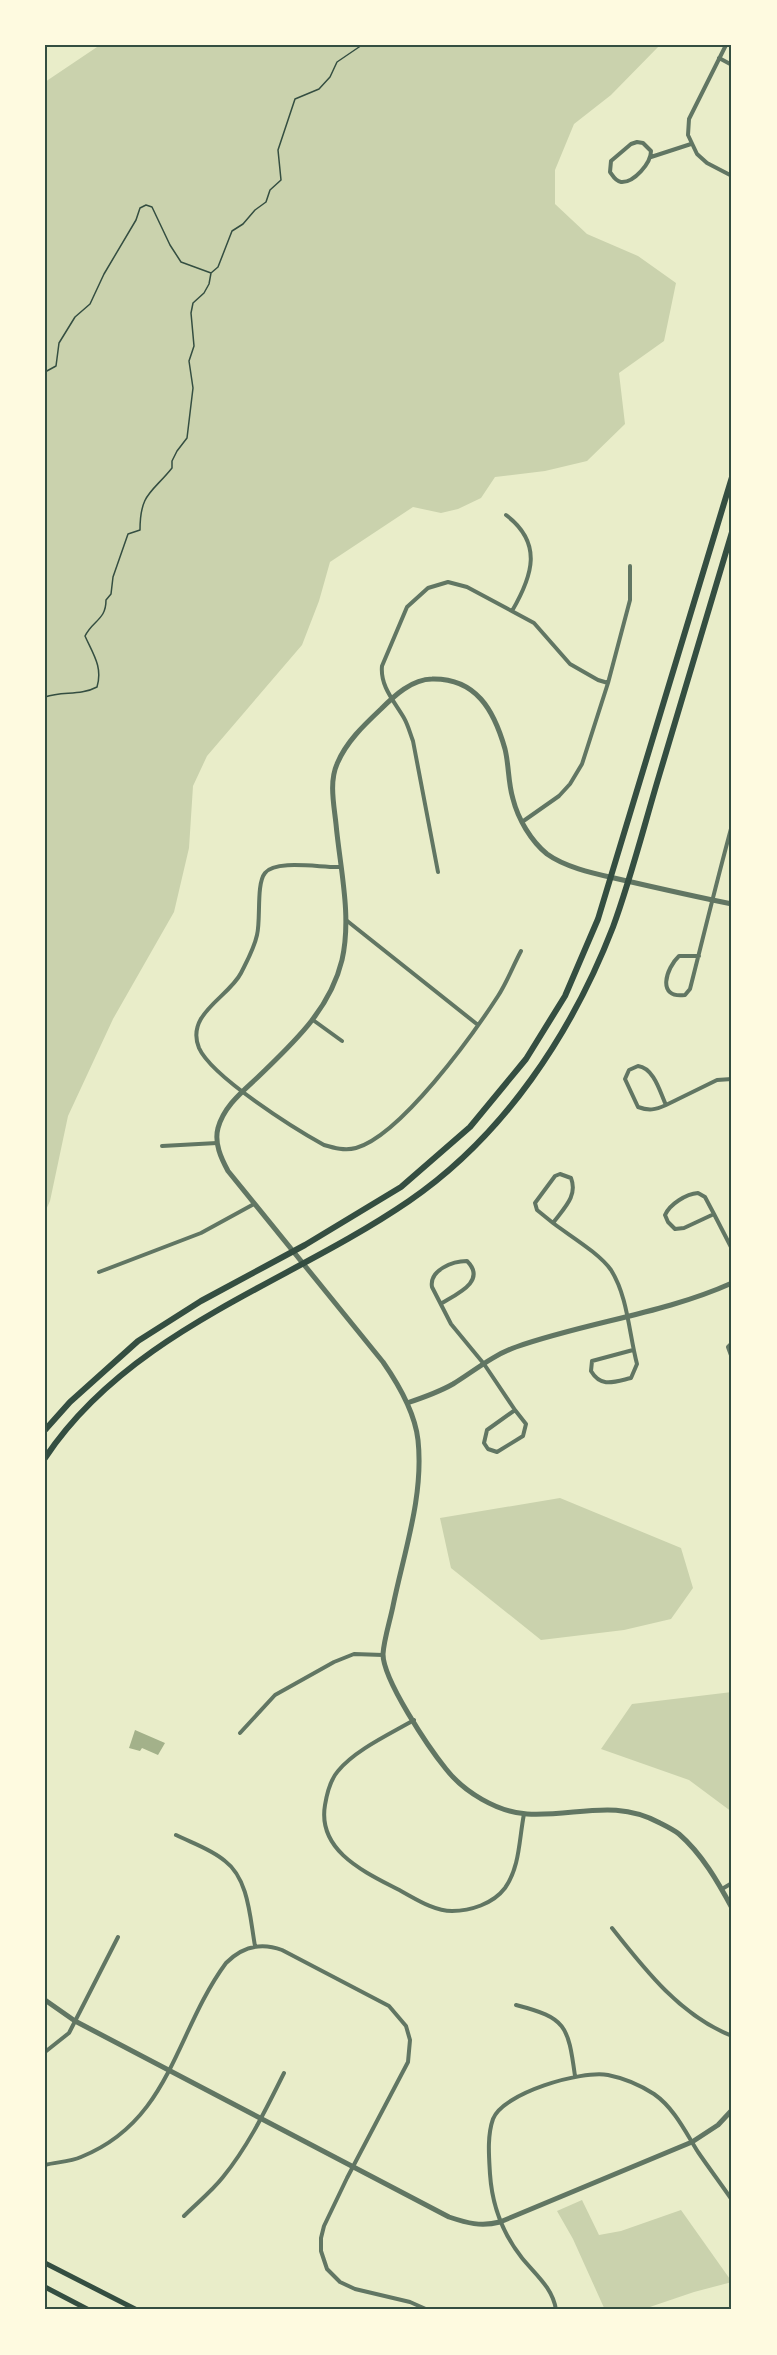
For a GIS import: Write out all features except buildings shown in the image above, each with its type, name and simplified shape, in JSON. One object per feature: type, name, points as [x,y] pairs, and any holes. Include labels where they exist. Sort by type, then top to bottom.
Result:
[{"type":"main road","points":[[45,1430],[70,1402],[138,1341],[201,1301],[292,1252],[402,1187],[470,1127],[526,1059],[564,996],[598,919],[732,475]]},
{"type":"main road","points":[[45,1458],[84,1411],[150,1352],[206,1317],[303,1264],[410,1200],[481,1139],[539,1070],[579,1003],[614,924],[732,532]]},
{"type":"main road","points":[[45,2263],[137,2310]]},
{"type":"main road","points":[[45,2287],[89,2310]]},
{"type":"street","points":[[726,45],[689,119],[688,135],[697,154],[707,163],[732,176]]},
{"type":"street","points":[[719,58],[732,65]]},
{"type":"street","points":[[651,157],[651,151],[643,143],[631,144],[611,161],[610,172],[616,180],[622,182],[630,180],[649,162],[651,157],[691,144]]},
{"type":"street","points":[[506,515],[524,532],[531,556],[529,578],[512,611]]},
{"type":"street","points":[[522,822],[559,796],[579,771],[608,683],[630,600],[630,566]]},
{"type":"street","points":[[438,872],[413,741],[406,722],[381,676],[382,666],[407,607],[428,588],[448,582],[467,587],[534,623],[570,664],[608,683]]},
{"type":"street","points":[[732,904],[611,877],[562,862],[548,854],[533,839],[522,822],[513,799],[501,740],[489,708],[478,695],[454,681],[429,679],[416,683],[392,698],[350,741],[336,766],[332,794],[346,920],[342,960],[330,994],[314,1020],[300,1036],[242,1092],[223,1115],[217,1131],[220,1157],[228,1171],[383,1362],[397,1382],[407,1403],[418,1439],[418,1479],[414,1513],[383,1655],[393,1689],[446,1769],[460,1784],[489,1802],[524,1814],[609,1808],[630,1810],[646,1816],[678,1833],[698,1854],[732,1908]]},
{"type":"street","points":[[699,956],[679,956],[672,962],[666,982],[670,993],[676,996],[685,994],[690,989],[699,956],[712,900],[732,825]]},
{"type":"street","points":[[340,867],[278,865],[265,873],[260,881],[260,915],[257,936],[251,952],[239,978],[203,1014],[197,1028],[198,1046],[202,1052],[242,1092],[324,1145],[338,1149],[353,1149],[367,1144],[386,1130],[428,1090],[499,995],[520,951]]},
{"type":"street","points":[[346,920],[478,1024]]},
{"type":"street","points":[[314,1020],[342,1041]]},
{"type":"street","points":[[666,1105],[651,1074],[644,1067],[638,1066],[629,1071],[625,1079],[626,1083],[638,1107],[647,1110],[666,1105],[717,1080],[732,1079]]},
{"type":"street","points":[[162,1146],[217,1143]]},
{"type":"street","points":[[553,1223],[573,1196],[574,1187],[568,1175],[555,1176],[535,1203],[537,1210],[553,1223],[610,1269],[620,1287],[637,1365],[631,1378],[604,1384],[596,1379],[591,1371],[592,1361],[633,1350]]},
{"type":"street","points":[[714,1214],[684,1228],[675,1229],[665,1215],[669,1206],[698,1193],[705,1197],[714,1214],[732,1249]]},
{"type":"street","points":[[99,1272],[201,1233],[254,1204]]},
{"type":"street","points":[[442,1303],[468,1288],[474,1278],[473,1267],[467,1261],[459,1261],[436,1272],[431,1281],[432,1287],[458,1334],[484,1364],[526,1424],[523,1436],[497,1452],[488,1449],[484,1443],[487,1430],[515,1410]]},
{"type":"street","points":[[407,1403],[451,1385],[500,1353],[518,1346],[627,1318],[704,1295],[732,1283]]},
{"type":"street","points":[[732,1343],[728,1347],[732,1358]]},
{"type":"street","points":[[240,1733],[274,1695],[334,1662],[354,1654],[383,1655]]},
{"type":"street","points":[[414,1720],[348,1760],[336,1773],[327,1792],[324,1811],[326,1825],[334,1845],[347,1860],[430,1906],[450,1911],[471,1909],[485,1904],[504,1890],[517,1866],[524,1814]]},
{"type":"street","points":[[176,1835],[223,1859],[238,1874],[255,1947]]},
{"type":"street","points":[[722,1889],[732,1883]]},
{"type":"street","points":[[612,1928],[646,1972],[662,1988],[710,2025],[732,2036]]},
{"type":"street","points":[[45,2052],[63,2039],[75,2021],[118,1937]]},
{"type":"street","points":[[45,2165],[80,2158],[123,2133],[146,2110],[223,1968],[236,1954],[255,1947],[268,1946],[282,1950],[395,2011],[406,2026],[410,2048],[408,2062],[354,2166],[323,2232],[320,2245],[324,2264],[335,2278],[355,2289],[410,2302],[428,2310]]},
{"type":"street","points":[[45,2000],[75,2021],[449,2217],[470,2224],[488,2225],[500,2222],[692,2142],[718,2125],[732,2110]]},
{"type":"street","points":[[516,2005],[546,2013],[560,2022],[567,2038],[575,2076]]},
{"type":"street","points":[[184,2216],[224,2177],[261,2119],[284,2073]]},
{"type":"street","points":[[556,2310],[551,2293],[520,2256],[500,2222],[490,2177],[489,2138],[493,2119],[501,2107],[518,2097],[575,2076],[607,2075],[627,2080],[655,2095],[676,2116],[732,2200]]},
{"type":"path","points":[[45,697],[54,694],[88,692],[97,687],[100,676],[98,664],[85,636],[90,625],[106,612],[106,600],[111,594],[113,577],[128,534],[140,530],[144,499],[150,489],[163,480],[172,468],[172,461],[177,450],[187,438],[193,388],[189,362],[194,346],[191,313],[193,303],[209,284],[211,273],[218,267],[232,231],[243,224],[255,210],[266,202],[270,190],[281,180],[278,150],[295,99],[319,89],[330,77],[336,62],[362,45]]},
{"type":"path","points":[[45,372],[56,366],[58,343],[75,317],[90,304],[104,274],[136,220],[140,208],[146,205],[152,207],[180,262],[211,273]]},
{"type":"shaded area","points":[[100,45],[660,45],[611,95],[574,124],[555,170],[555,204],[587,234],[638,256],[676,283],[664,341],[619,373],[625,424],[587,461],[545,471],[495,477],[481,498],[458,509],[441,513],[413,507],[330,562],[319,601],[302,645],[207,756],[193,786],[189,848],[174,912],[113,1019],[68,1116],[50,1201],[45,1212],[45,82]]},
{"type":"shaded area","points":[[560,1498],[681,1548],[693,1588],[671,1619],[624,1630],[541,1640],[451,1568],[440,1518]]},
{"type":"shaded area","points":[[732,1692],[732,1812],[689,1780],[601,1749],[632,1704]]},
{"type":"shaded area","points":[[135,1730],[165,1743],[158,1755],[142,1748],[140,1751],[129,1748]]},
{"type":"shaded area","points":[[582,2200],[599,2235],[621,2231],[681,2210],[732,2282],[641,2310],[605,2310],[573,2239],[557,2211]]}]
